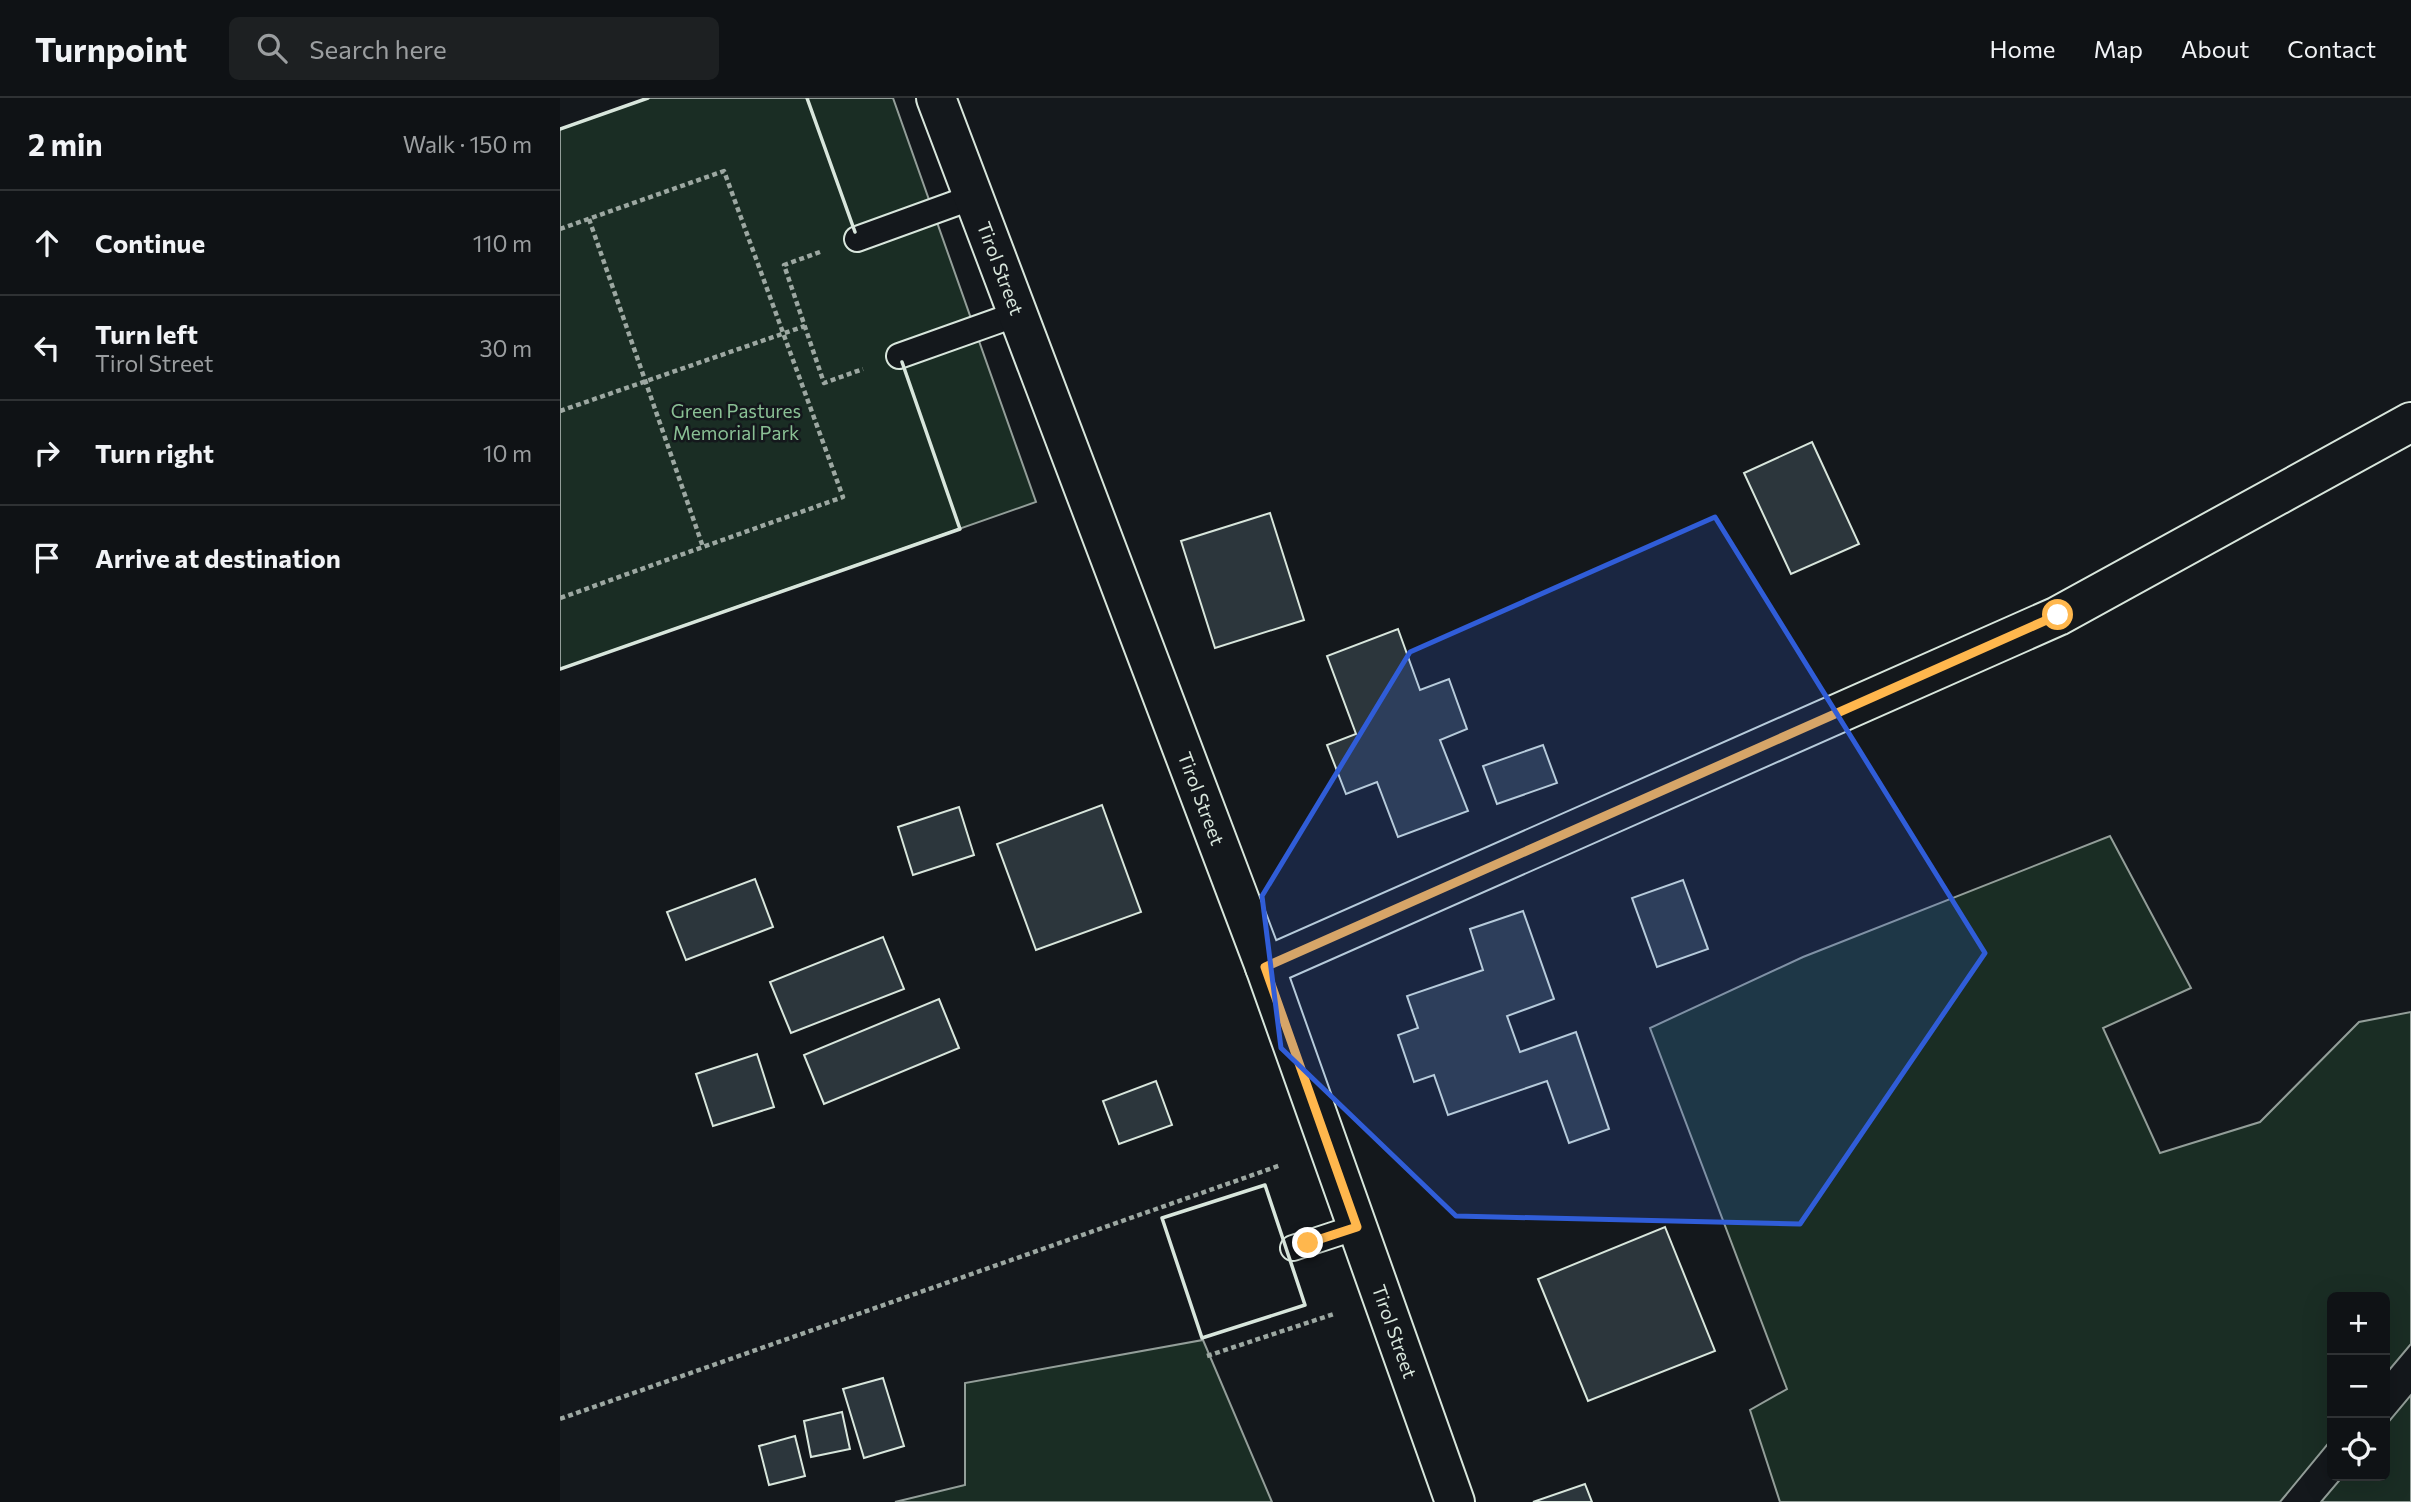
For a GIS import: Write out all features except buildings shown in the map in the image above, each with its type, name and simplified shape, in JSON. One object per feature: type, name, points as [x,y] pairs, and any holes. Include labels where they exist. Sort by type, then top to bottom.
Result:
[{"type":"street","name":"Tirol Street","points":[[936,98],[1265,967],[1455,1502]]},
{"type":"street","points":[[1265,967],[2058,615],[2411,422]]},
{"type":"lane","points":[[857,239],[972,197]]},
{"type":"lane","points":[[899,356],[1017,314]]},
{"type":"lane","points":[[1293,1248],[1357,1227]]},
{"type":"path","points":[[560,229],[724,171],[843,498],[560,598]]},
{"type":"path","points":[[589,219],[703,547]]},
{"type":"path","points":[[784,265],[824,383]]},
{"type":"path","points":[[560,411],[805,326]]},
{"type":"path","points":[[560,1419],[1281,1165]]},
{"type":"path","points":[[1207,1356],[1334,1314]]},
{"type":"highlighted area","points":[[1715,517],[1985,953],[1800,1224],[1456,1216],[1281,1048],[1262,896],[1410,652]]},
{"type":"green space","name":"Green Pastures Memorial Park","points":[[648,98],[893,98],[1036,502],[560,669],[560,129]]},
{"type":"green space","points":[[2110,836],[2191,988],[2103,1028],[2160,1153],[2260,1122],[2359,1022],[2411,1012],[2411,1344],[2390,1369],[2390,1292],[2327,1292],[2327,1445],[2280,1502],[1780,1502],[1750,1410],[1787,1389],[1650,1028],[1803,957]]},
{"type":"green space","points":[[1203,1340],[1272,1502],[895,1502],[965,1485],[965,1383]]},
{"type":"green space","points":[[2411,1395],[2411,1502],[2321,1502],[2339,1481],[2390,1481],[2390,1420]]},
{"type":"wall","points":[[560,129],[648,98]]},
{"type":"wall","points":[[807,98],[855,232]]},
{"type":"wall","points":[[560,669],[960,529],[902,362]]},
{"type":"wall","points":[[1265,1185],[1305,1305],[1202,1338],[1162,1218],[1265,1185]]},
{"type":"route","points":[[1308,1243],[1357,1227],[1265,967],[2058,615]]}]
